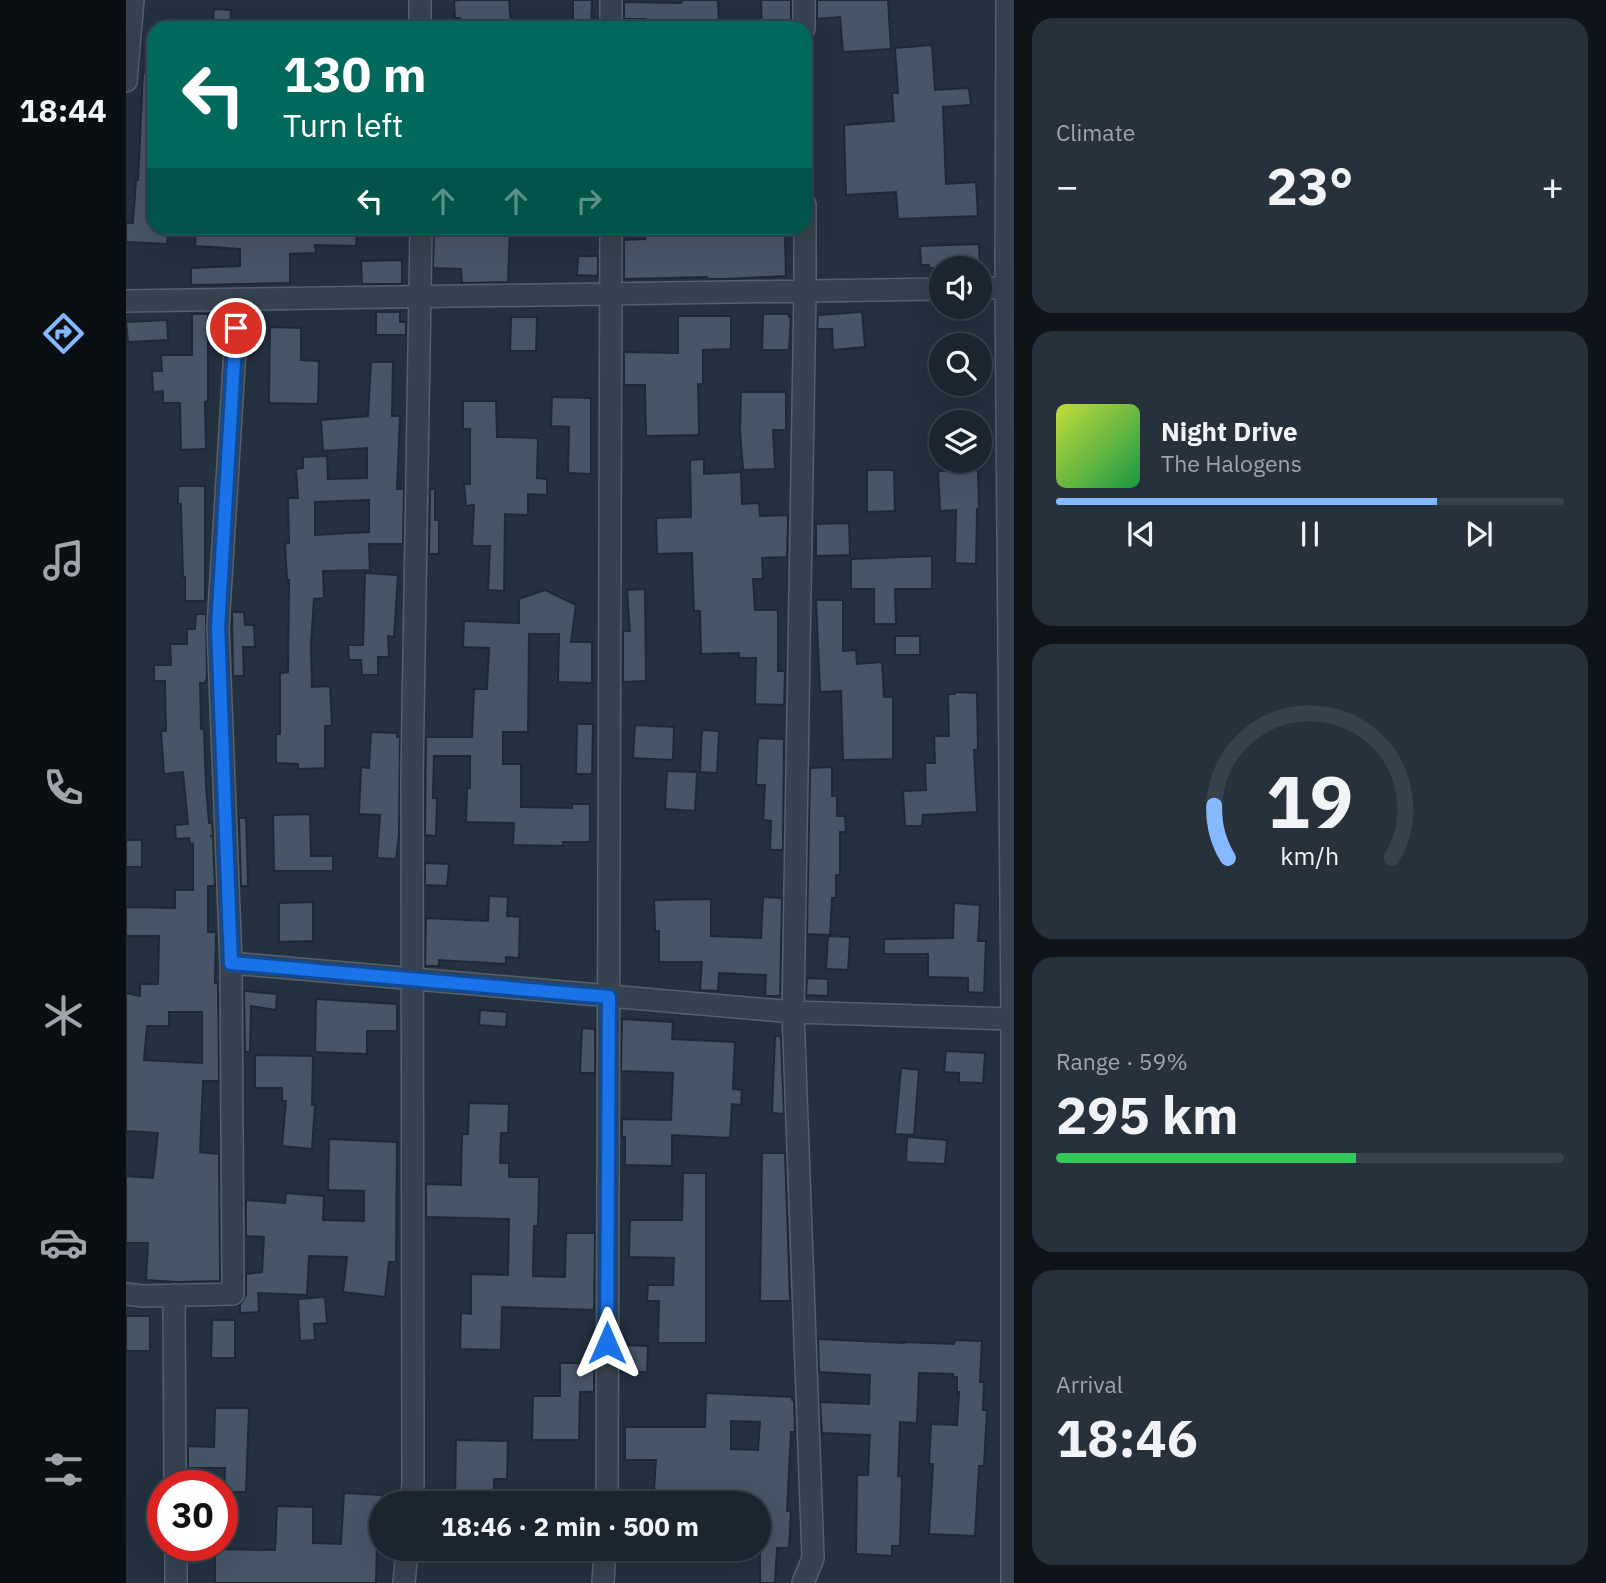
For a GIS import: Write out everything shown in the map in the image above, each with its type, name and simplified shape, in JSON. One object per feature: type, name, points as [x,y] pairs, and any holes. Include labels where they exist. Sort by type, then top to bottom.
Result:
[{"type":"street","points":[[126,81],[133,0]]},
{"type":"street","points":[[420,0],[420,21]]},
{"type":"street","points":[[611,0],[611,21]]},
{"type":"street","points":[[804,0],[804,21]]},
{"type":"street","points":[[1011,0],[1011,191],[1006,288],[1011,391],[1012,574],[1012,1583]]},
{"type":"street","points":[[412,1491],[412,762],[421,235]]},
{"type":"street","points":[[607,1491],[611,235]]},
{"type":"street","points":[[803,1583],[813,1558],[793,1012],[805,235]]},
{"type":"street","points":[[992,288],[1006,288]]},
{"type":"street","points":[[126,301],[929,289]]},
{"type":"street","points":[[126,1294],[233,1294],[231,963],[218,627],[238,301]]},
{"type":"street","points":[[231,963],[793,1012],[1012,1018]]},
{"type":"street","points":[[174,1295],[176,1470]]},
{"type":"street","points":[[176,1561],[176,1583]]},
{"type":"street","points":[[404,1583],[406,1561]]},
{"type":"street","points":[[603,1583],[604,1561]]},
{"type":"building","points":[[509,0],[511,21],[460,21],[460,18],[455,18],[454,1]]},
{"type":"building","points":[[573,0],[592,0],[591,21],[573,21]]},
{"type":"building","points":[[682,0],[718,0],[719,21],[624,19],[624,2],[681,3]]},
{"type":"building","points":[[761,0],[791,0],[791,21],[762,21]]},
{"type":"building","points":[[817,0],[888,0],[891,49],[843,52],[840,17],[817,19]]},
{"type":"building","points":[[214,9],[231,10],[230,21],[213,21]]},
{"type":"building","points":[[932,45],[935,90],[969,88],[971,105],[943,107],[946,184],[976,182],[978,216],[898,219],[896,192],[846,195],[844,125],[894,121],[892,93],[898,93],[895,48]]},
{"type":"building","points":[[143,72],[147,72],[147,235],[168,235],[167,244],[126,242],[126,223],[133,223],[138,180]]},
{"type":"building","points":[[196,235],[357,235],[356,246],[315,245],[316,253],[290,254],[290,283],[191,285],[191,268],[240,266],[240,249],[195,246]]},
{"type":"building","points":[[434,235],[510,235],[508,282],[462,283],[461,269],[433,268]]},
{"type":"building","points":[[645,235],[785,235],[786,276],[624,279],[624,240],[645,239]]},
{"type":"building","points":[[979,244],[980,256],[929,256],[929,265],[921,265],[920,246]]},
{"type":"building","points":[[578,256],[598,256],[598,276],[577,275]]},
{"type":"building","points":[[402,260],[402,284],[362,284],[361,261]]},
{"type":"building","points":[[376,312],[400,312],[400,322],[406,322],[406,335],[376,335]]},
{"type":"building","points":[[862,312],[865,347],[833,350],[832,329],[817,329],[818,315]]},
{"type":"building","points":[[192,314],[208,314],[206,449],[181,450],[180,403],[163,403],[163,391],[153,392],[152,371],[162,371],[161,355],[192,355]]},
{"type":"building","points":[[763,314],[791,316],[789,350],[762,350]]},
{"type":"building","points":[[678,316],[731,316],[731,349],[703,350],[703,384],[698,384],[699,435],[646,436],[645,385],[624,385],[624,352],[678,353]]},
{"type":"building","points":[[511,317],[537,317],[536,351],[510,351]]},
{"type":"building","points":[[167,320],[168,340],[128,342],[126,322]]},
{"type":"building","points":[[270,327],[301,328],[301,360],[319,361],[318,404],[269,403]]},
{"type":"building","points":[[371,362],[393,362],[392,416],[400,416],[397,489],[404,489],[403,544],[369,544],[370,570],[323,571],[324,598],[314,599],[312,687],[330,686],[332,726],[325,726],[325,768],[298,769],[298,764],[276,763],[276,734],[280,734],[280,673],[288,672],[289,580],[285,544],[289,543],[288,498],[298,498],[296,469],[303,468],[303,457],[327,456],[328,479],[367,478],[367,448],[323,451],[321,420],[368,416]],"holes":[[[369,500],[369,532],[315,535],[315,502]]]},
{"type":"building","points":[[741,392],[786,392],[786,430],[773,430],[775,469],[743,470]]},
{"type":"building","points":[[552,397],[591,398],[591,474],[568,473],[569,427],[551,426]]},
{"type":"building","points":[[463,401],[496,401],[497,437],[538,438],[537,478],[547,479],[547,495],[528,494],[528,515],[505,514],[504,591],[488,590],[490,546],[472,546],[474,505],[466,506],[464,484],[470,484],[470,429],[463,429]]},
{"type":"building","points":[[704,459],[704,474],[741,472],[742,504],[759,503],[760,516],[788,515],[787,557],[762,558],[763,579],[753,579],[755,610],[778,610],[778,671],[785,671],[784,705],[755,704],[756,658],[739,658],[739,653],[701,654],[700,611],[694,611],[692,553],[657,554],[656,518],[691,517],[690,460]]},
{"type":"building","points":[[867,470],[894,470],[895,511],[867,512]]},
{"type":"building","points":[[938,473],[978,473],[976,564],[955,563],[956,510],[940,511]]},
{"type":"building","points":[[178,486],[205,486],[205,601],[185,601]]},
{"type":"building","points":[[430,489],[435,489],[439,554],[429,554]]},
{"type":"building","points":[[849,523],[850,555],[816,556],[816,524]]},
{"type":"building","points":[[932,556],[932,589],[895,589],[896,624],[874,624],[874,589],[851,589],[851,559]]},
{"type":"building","points":[[365,573],[398,575],[394,637],[388,636],[389,657],[378,657],[378,675],[362,675],[361,660],[349,660],[348,645],[363,645]]},
{"type":"building","points":[[645,589],[646,681],[623,682],[623,631],[630,631],[627,590]]},
{"type":"building","points":[[545,590],[576,605],[571,642],[592,642],[592,683],[558,682],[559,634],[529,634],[528,732],[503,732],[503,764],[521,764],[521,807],[572,808],[572,804],[590,804],[590,842],[563,842],[563,846],[513,845],[514,823],[466,822],[470,756],[434,756],[436,836],[425,835],[426,737],[472,737],[474,689],[487,689],[489,648],[463,647],[464,621],[519,623],[519,599]]},
{"type":"building","points":[[816,600],[843,600],[843,651],[856,650],[857,664],[882,662],[884,697],[893,697],[893,759],[843,760],[841,691],[820,692]]},
{"type":"building","points":[[232,612],[244,612],[245,625],[254,625],[255,647],[243,647],[244,676],[233,676]]},
{"type":"building","points":[[196,614],[206,614],[207,677],[205,683],[200,683],[201,729],[204,729],[209,823],[212,823],[213,836],[210,836],[213,837],[215,886],[208,886],[208,932],[216,932],[219,1081],[203,1081],[200,1152],[219,1154],[220,1281],[177,1282],[146,1280],[148,1243],[126,1243],[126,1176],[153,1178],[158,1133],[126,1131],[126,993],[140,996],[140,984],[158,984],[159,936],[126,936],[126,907],[175,908],[175,890],[193,890],[193,844],[190,845],[189,838],[176,839],[175,825],[188,824],[183,772],[164,774],[161,731],[166,731],[165,681],[154,681],[154,665],[171,665],[170,644],[187,644],[187,629],[195,629]],"holes":[[[169,1012],[202,1012],[202,1063],[144,1060],[147,1026],[169,1026]]]},
{"type":"building","points":[[895,636],[920,636],[920,655],[895,655]]},
{"type":"building","points":[[977,693],[978,750],[974,750],[977,812],[923,815],[922,826],[905,826],[903,791],[926,790],[925,763],[935,763],[934,736],[949,736],[948,694]]},
{"type":"building","points":[[577,724],[593,724],[592,774],[576,774]]},
{"type":"building","points":[[635,725],[674,727],[673,760],[633,758]]},
{"type":"building","points":[[702,730],[719,731],[717,773],[700,772]]},
{"type":"building","points":[[371,732],[397,733],[397,737],[400,737],[399,834],[396,859],[377,858],[380,815],[359,814],[361,767],[369,768]]},
{"type":"building","points":[[758,738],[784,739],[783,850],[770,850],[771,821],[763,820],[765,785],[756,785]]},
{"type":"building","points":[[832,767],[832,796],[837,796],[837,816],[845,816],[846,832],[840,832],[840,875],[836,875],[836,898],[832,898],[830,935],[807,934],[810,768]]},
{"type":"building","points":[[667,771],[697,772],[695,811],[665,809]]},
{"type":"building","points":[[310,814],[311,856],[333,856],[333,871],[274,871],[273,815]]},
{"type":"building","points":[[239,818],[246,818],[248,886],[241,886]]},
{"type":"building","points":[[126,840],[142,840],[142,867],[126,867]]},
{"type":"building","points":[[425,863],[449,864],[447,886],[425,885]]},
{"type":"building","points":[[489,896],[508,897],[507,916],[520,917],[519,958],[506,957],[506,964],[439,960],[439,966],[425,966],[426,918],[488,921]]},
{"type":"building","points":[[763,897],[782,898],[780,996],[765,996],[766,975],[719,973],[718,991],[700,990],[702,962],[659,962],[659,931],[655,931],[654,900],[711,899],[711,936],[761,938]]},
{"type":"building","points":[[313,902],[313,941],[279,942],[279,903]]},
{"type":"building","points":[[954,903],[980,905],[978,941],[986,941],[984,993],[968,992],[968,978],[928,977],[928,954],[884,954],[884,939],[953,938]]},
{"type":"building","points":[[828,936],[850,937],[848,970],[826,969]]},
{"type":"building","points":[[807,978],[828,979],[828,996],[806,995]]},
{"type":"building","points":[[244,991],[277,994],[276,1010],[251,1006],[250,1052],[245,1052]]},
{"type":"building","points":[[316,999],[397,1004],[397,1031],[367,1031],[367,1054],[315,1052]]},
{"type":"building","points":[[480,1010],[507,1012],[506,1027],[479,1025]]},
{"type":"building","points":[[622,1019],[673,1022],[672,1039],[735,1042],[733,1089],[742,1090],[741,1105],[732,1104],[730,1138],[672,1135],[672,1166],[625,1165],[622,1119],[671,1120],[673,1073],[621,1071]]},
{"type":"building","points":[[582,1028],[595,1029],[595,1073],[580,1073]]},
{"type":"building","points":[[775,1036],[781,1036],[784,1114],[772,1113]]},
{"type":"building","points":[[946,1051],[985,1053],[983,1083],[959,1082],[959,1073],[944,1072]]},
{"type":"building","points":[[255,1055],[313,1056],[312,1105],[315,1105],[312,1149],[282,1146],[286,1101],[282,1101],[282,1088],[255,1088]]},
{"type":"building","points":[[901,1068],[919,1070],[914,1135],[895,1134]]},
{"type":"building","points":[[469,1103],[509,1104],[508,1133],[501,1133],[500,1163],[509,1163],[509,1177],[539,1177],[533,1276],[565,1277],[566,1233],[595,1233],[594,1310],[502,1307],[501,1350],[460,1349],[461,1313],[471,1314],[471,1274],[508,1275],[509,1219],[426,1217],[426,1184],[461,1185],[462,1134],[468,1134]]},
{"type":"building","points":[[907,1137],[947,1140],[945,1164],[906,1162]]},
{"type":"building","points":[[329,1139],[397,1142],[396,1262],[389,1262],[385,1297],[343,1292],[347,1257],[309,1256],[307,1295],[258,1293],[259,1312],[240,1313],[240,1305],[246,1295],[246,1274],[262,1272],[264,1237],[246,1236],[246,1200],[285,1203],[286,1193],[324,1196],[323,1220],[364,1221],[364,1191],[328,1190]]},
{"type":"building","points":[[762,1153],[785,1153],[790,1301],[760,1301]]},
{"type":"building","points":[[683,1173],[706,1173],[706,1343],[658,1343],[659,1301],[647,1301],[648,1285],[673,1285],[674,1258],[629,1257],[630,1220],[682,1220]]},
{"type":"building","points":[[325,1297],[327,1323],[314,1324],[315,1340],[300,1341],[298,1299]]},
{"type":"building","points":[[126,1316],[150,1316],[150,1351],[126,1351]]},
{"type":"building","points":[[212,1320],[235,1320],[235,1358],[211,1358]]},
{"type":"building","points":[[818,1339],[954,1344],[955,1340],[982,1341],[980,1382],[984,1382],[983,1410],[987,1410],[984,1466],[979,1466],[975,1536],[929,1534],[933,1464],[929,1464],[931,1424],[957,1425],[959,1392],[957,1377],[953,1377],[953,1374],[919,1373],[917,1423],[900,1422],[900,1546],[892,1546],[892,1556],[856,1554],[857,1475],[868,1475],[870,1435],[822,1433],[820,1402],[869,1404],[870,1375],[819,1372]]},
{"type":"building","points":[[621,1345],[648,1346],[647,1372],[621,1372]]},
{"type":"building","points":[[560,1363],[594,1363],[594,1392],[580,1392],[579,1440],[532,1440],[533,1396],[560,1396]]},
{"type":"building","points":[[706,1393],[792,1397],[795,1432],[791,1432],[787,1511],[791,1511],[789,1548],[777,1548],[775,1583],[760,1583],[760,1561],[771,1561],[771,1491],[654,1491],[656,1460],[625,1460],[625,1427],[705,1427]],"holes":[[[731,1421],[760,1422],[758,1450],[731,1449]]]},
{"type":"building","points":[[215,1408],[249,1408],[246,1492],[238,1492],[238,1470],[188,1468],[188,1446],[214,1447]]},
{"type":"building","points":[[456,1440],[508,1441],[507,1479],[494,1479],[494,1491],[455,1491]]},
{"type":"building","points":[[344,1493],[369,1494],[369,1561],[377,1561],[376,1583],[215,1583],[215,1561],[238,1561],[238,1549],[275,1550],[277,1506],[313,1507],[313,1543],[341,1544]]},
{"type":"route","points":[[236,328],[218,627],[231,963],[609,997],[607,1343]]}]
